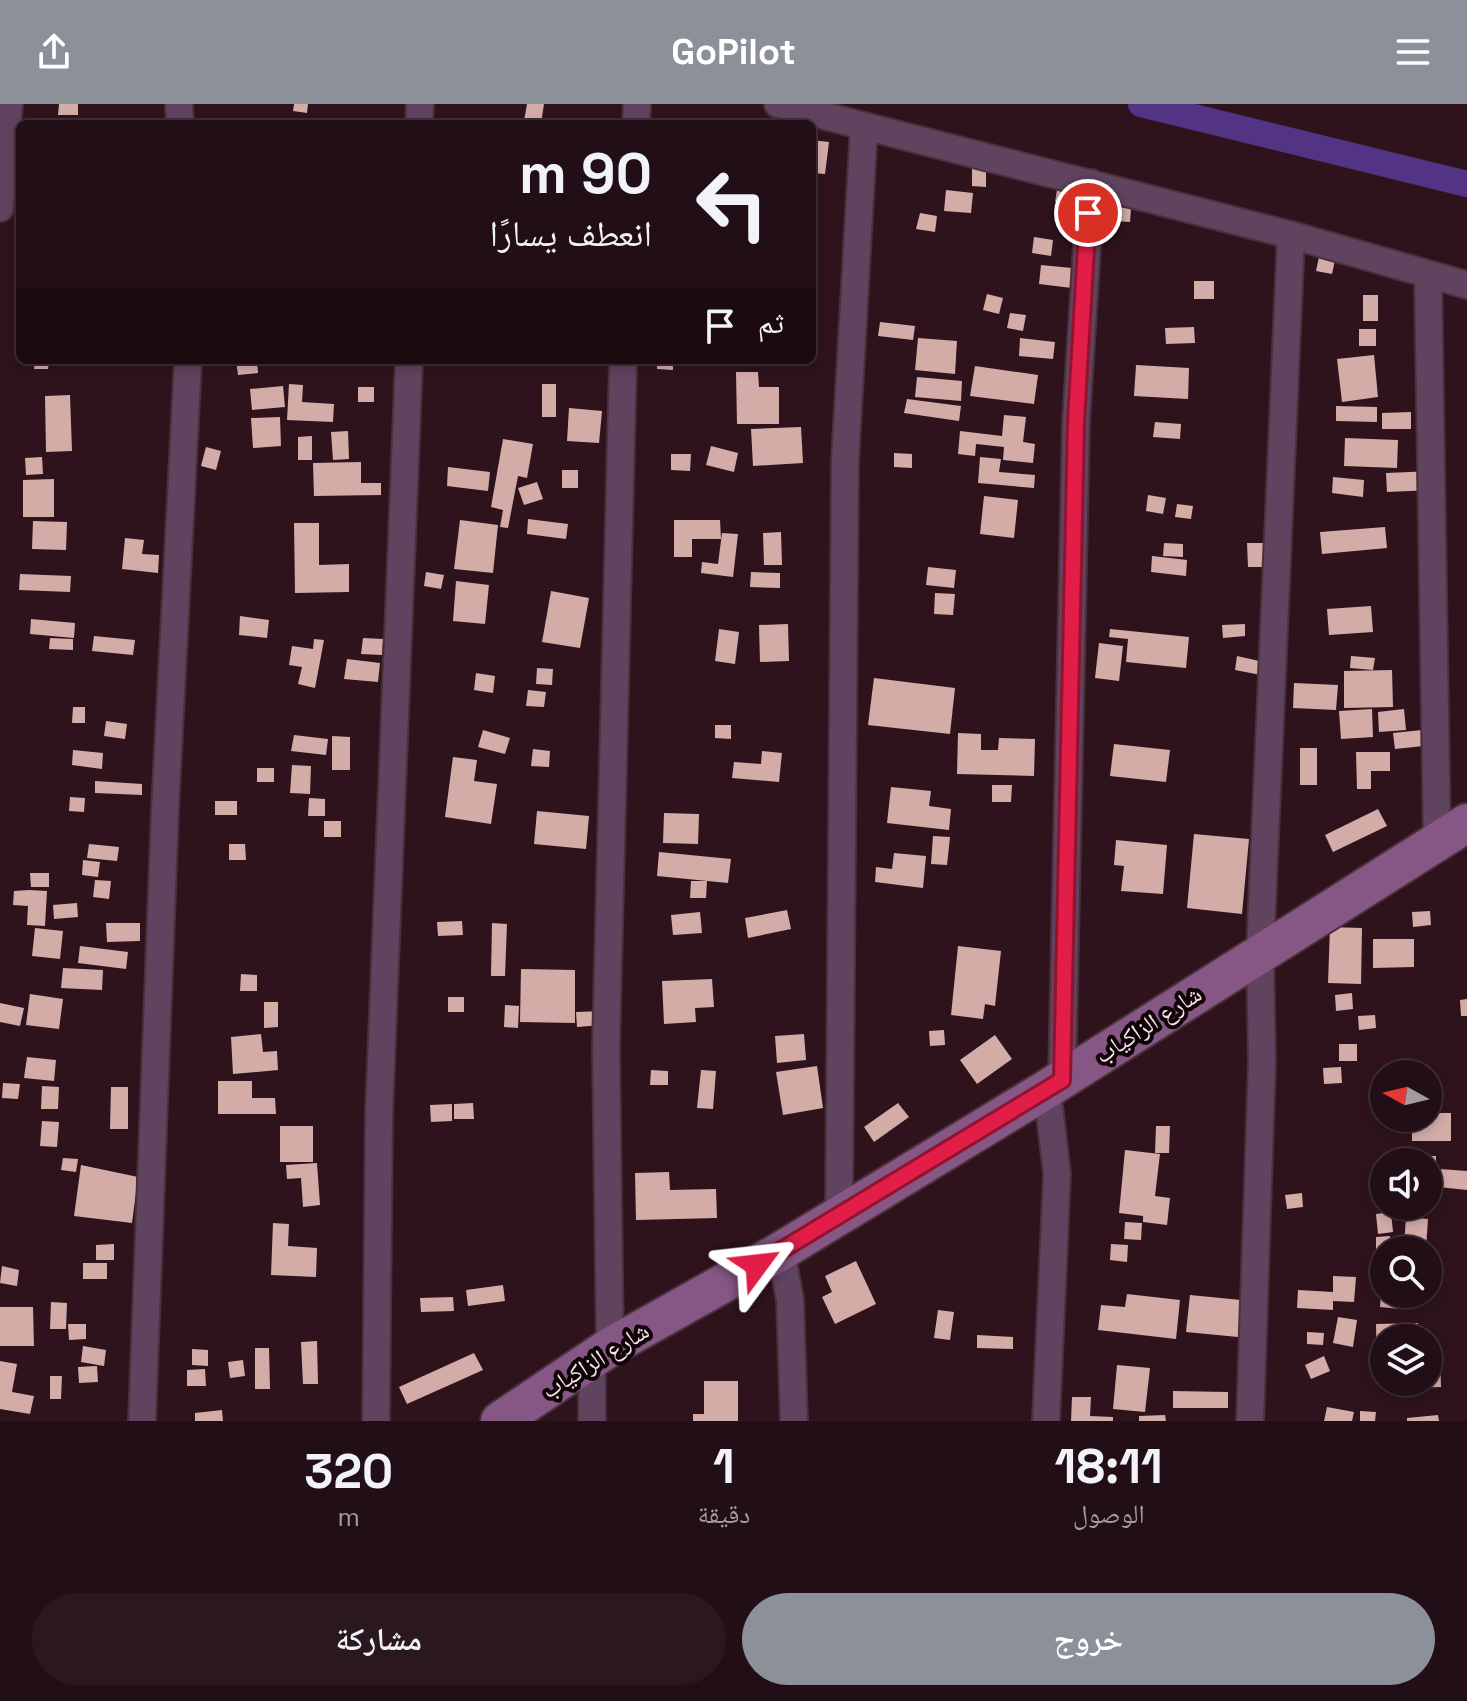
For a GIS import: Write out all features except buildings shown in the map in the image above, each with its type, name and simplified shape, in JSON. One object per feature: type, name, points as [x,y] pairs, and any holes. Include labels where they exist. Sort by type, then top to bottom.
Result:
[{"type":"street","points":[[0,208],[9,104]]},
{"type":"street","points":[[778,104],[1291,235],[1467,285]]},
{"type":"street","points":[[839,1217],[845,462],[864,126]]},
{"type":"street","points":[[1046,1421],[1057,1174],[1055,1084],[1076,422],[1091,183]]},
{"type":"street","points":[[1250,1421],[1261,1094],[1260,953],[1291,235]]},
{"type":"street","points":[[1428,275],[1452,832]]},
{"type":"street","points":[[142,1421],[165,810],[188,364]]},
{"type":"street","points":[[376,1421],[379,1114],[409,364]]},
{"type":"street","points":[[592,1421],[607,1282],[607,1032],[623,364]]},
{"type":"street","name":"شارع الزاكياب","points":[[500,1421],[601,1353],[839,1217],[1055,1084],[1452,832]]},
{"type":"street","points":[[781,1251],[790,1300],[794,1421]]},
{"type":"waterway","points":[[1141,104],[1467,184]]},
{"type":"route","points":[[757,1265],[1062,1080],[1076,422],[1088,213]]}]
